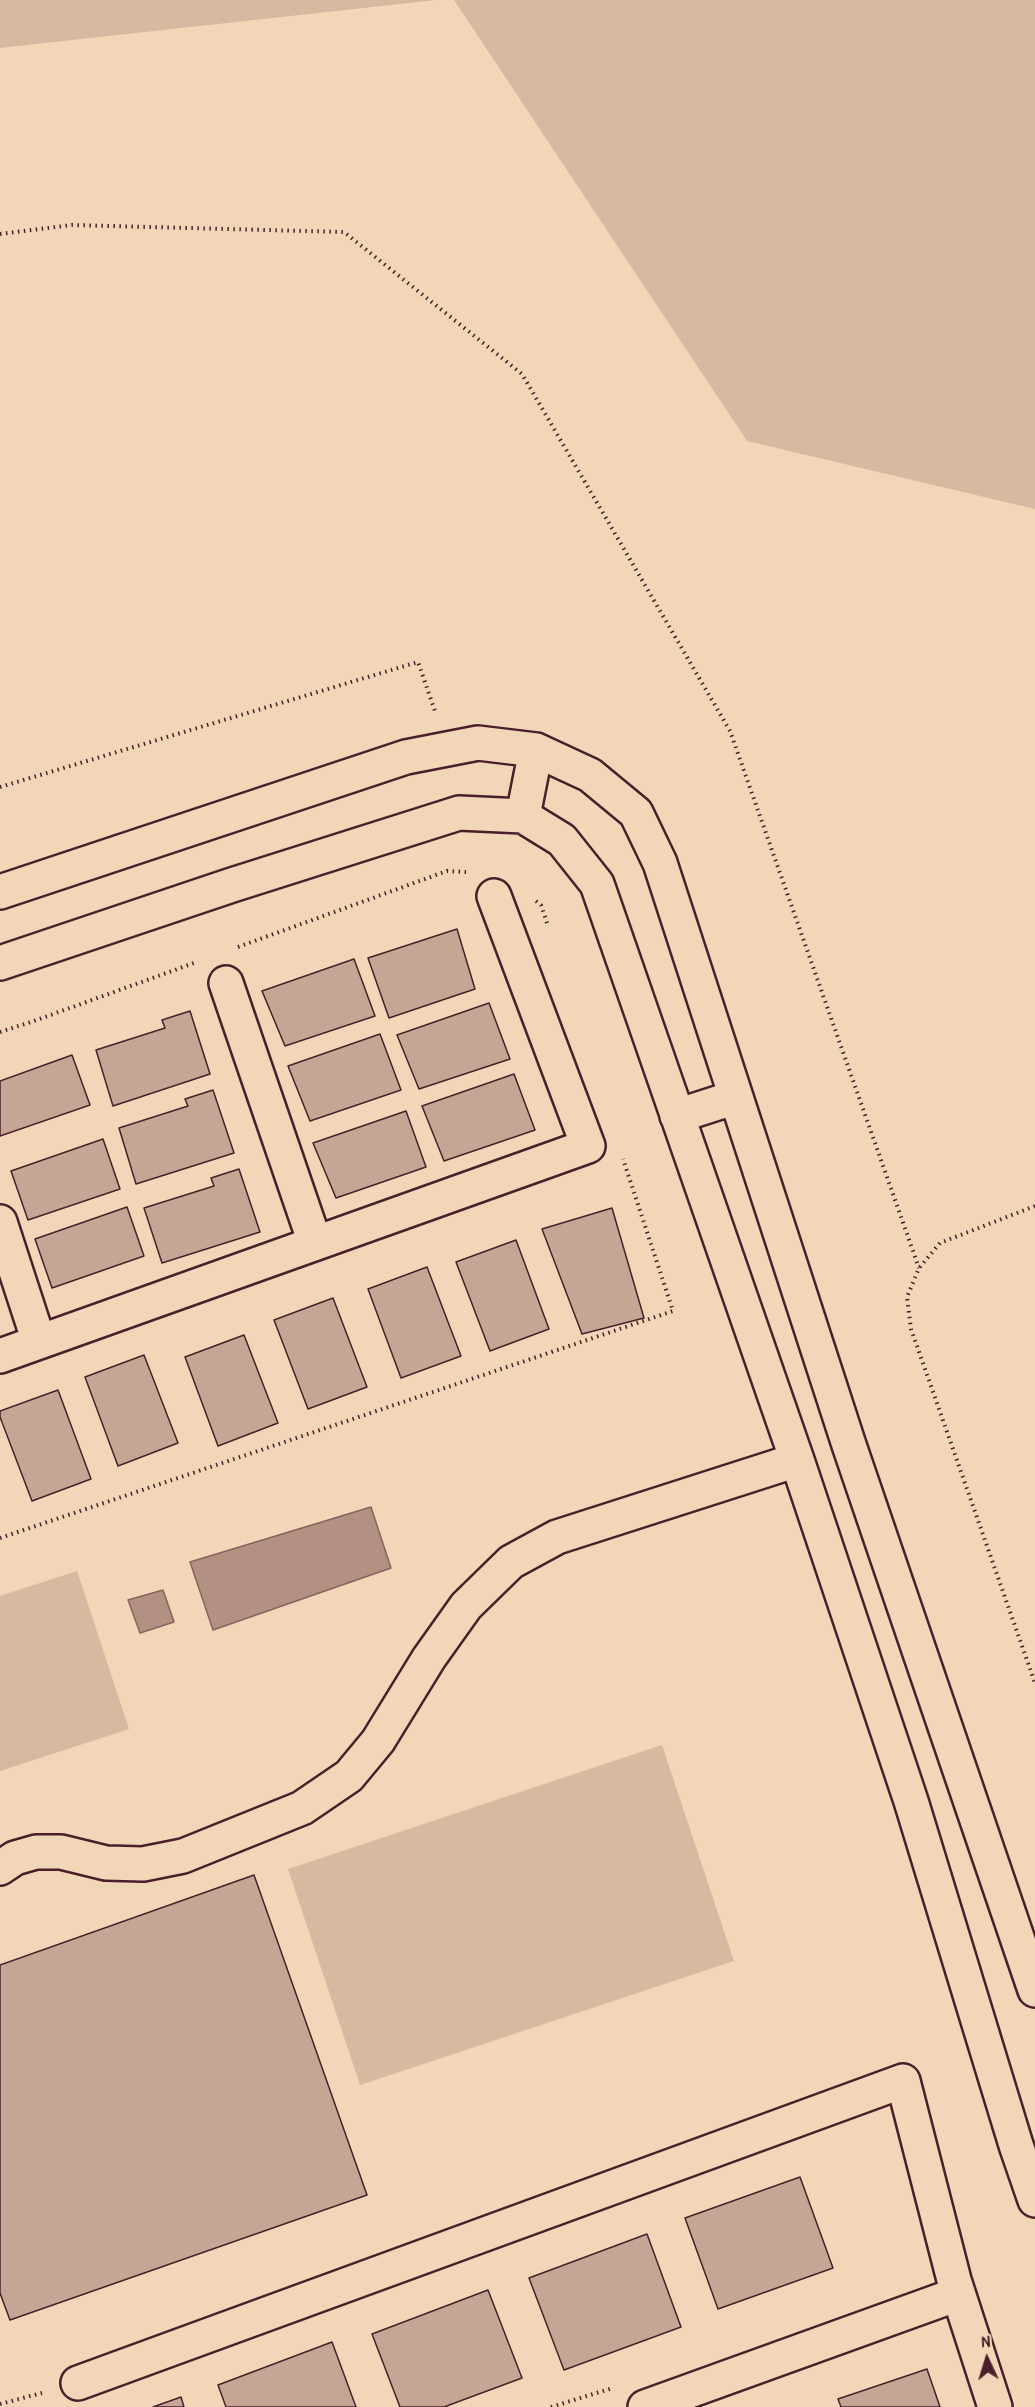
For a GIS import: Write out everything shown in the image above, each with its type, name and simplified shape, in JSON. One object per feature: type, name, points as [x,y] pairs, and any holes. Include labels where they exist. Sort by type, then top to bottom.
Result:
[{"type":"street","points":[[0,892],[406,757],[478,743],[536,750],[590,775],[636,813],[660,863],[845,1434],[1035,1990]]},
{"type":"street","points":[[523,816],[536,750]]},
{"type":"street","points":[[0,963],[231,885],[459,813],[523,816],[562,840],[597,884],[797,1460],[911,1801],[1012,2133],[1035,2200]]},
{"type":"street","points":[[0,1356],[588,1146],[494,896]]},
{"type":"street","points":[[226,983],[315,1243]]},
{"type":"street","points":[[677,1116],[736,1097]]},
{"type":"street","points":[[0,1222],[39,1342]]},
{"type":"street","points":[[0,1868],[15,1857],[36,1851],[61,1852],[106,1863],[143,1864],[183,1856],[302,1808],[349,1776],[378,1741],[429,1658],[466,1606],[511,1562],[558,1537],[797,1460]]},
{"type":"street","points":[[78,2383],[903,2081],[958,2295],[995,2407]]},
{"type":"street","points":[[645,2407],[681,2401],[958,2295]]},
{"type":"path","points":[[0,234],[72,225],[344,232],[522,375],[730,731],[919,1268]]},
{"type":"path","points":[[0,786],[418,662],[449,748]]},
{"type":"path","points":[[1035,1206],[940,1243],[919,1268],[907,1298],[911,1329],[1035,1683]]},
{"type":"path","points":[[0,2404],[78,2383]]},
{"type":"shaded area","points":[[0,0],[436,0],[0,48]]},
{"type":"shaded area","points":[[454,0],[1035,0],[1035,509],[747,441]]},
{"type":"shaded area","points":[[371,1507],[391,1568],[213,1630],[190,1562]]},
{"type":"shaded area","points":[[77,1571],[129,1729],[0,1771],[0,1596]]},
{"type":"shaded area","points":[[163,1590],[174,1622],[140,1633],[128,1600]]},
{"type":"shaded area","points":[[662,1745],[734,1961],[360,2085],[288,1869]]},
{"type":"building","points":[[457,929],[475,989],[389,1018],[368,958]]},
{"type":"building","points":[[354,959],[375,1016],[285,1046],[262,991]]},
{"type":"building","points":[[489,1003],[510,1059],[419,1089],[397,1035]]},
{"type":"building","points":[[190,1011],[210,1074],[113,1106],[96,1050],[165,1028],[162,1020]]},
{"type":"building","points":[[380,1034],[401,1090],[310,1121],[288,1066]]},
{"type":"building","points":[[72,1055],[90,1105],[0,1136],[0,1081]]},
{"type":"building","points":[[514,1074],[535,1130],[444,1161],[422,1106]]},
{"type":"building","points":[[213,1090],[234,1153],[136,1184],[119,1128],[188,1106],[185,1099]]},
{"type":"building","points":[[406,1111],[426,1167],[336,1198],[313,1143]]},
{"type":"building","points":[[103,1139],[120,1189],[28,1220],[11,1171]]},
{"type":"building","points":[[239,1169],[260,1232],[162,1263],[144,1208],[214,1186],[211,1178]]},
{"type":"building","points":[[127,1207],[144,1256],[52,1288],[35,1239]]},
{"type":"building","points":[[612,1208],[644,1318],[582,1334],[542,1229]]},
{"type":"building","points":[[516,1240],[549,1329],[490,1351],[456,1262]]},
{"type":"building","points":[[427,1267],[461,1356],[401,1378],[368,1289]]},
{"type":"building","points":[[333,1298],[367,1387],[308,1409],[274,1320]]},
{"type":"building","points":[[244,1335],[278,1423],[218,1446],[185,1357]]},
{"type":"building","points":[[144,1355],[178,1443],[118,1466],[85,1377]]},
{"type":"building","points":[[58,1390],[91,1479],[32,1501],[0,1417],[0,1411]]},
{"type":"building","points":[[254,1875],[367,2195],[10,2320],[0,2293],[0,1965]]},
{"type":"building","points":[[800,2177],[833,2268],[718,2309],[685,2218]]},
{"type":"building","points":[[647,2234],[681,2327],[564,2370],[529,2278]]},
{"type":"building","points":[[488,2290],[522,2378],[444,2407],[400,2407],[372,2334]]},
{"type":"building","points":[[332,2342],[356,2407],[226,2407],[218,2385]]},
{"type":"building","points":[[927,2369],[940,2407],[841,2407],[838,2399]]},
{"type":"building","points":[[181,2397],[184,2407],[153,2407]]}]
